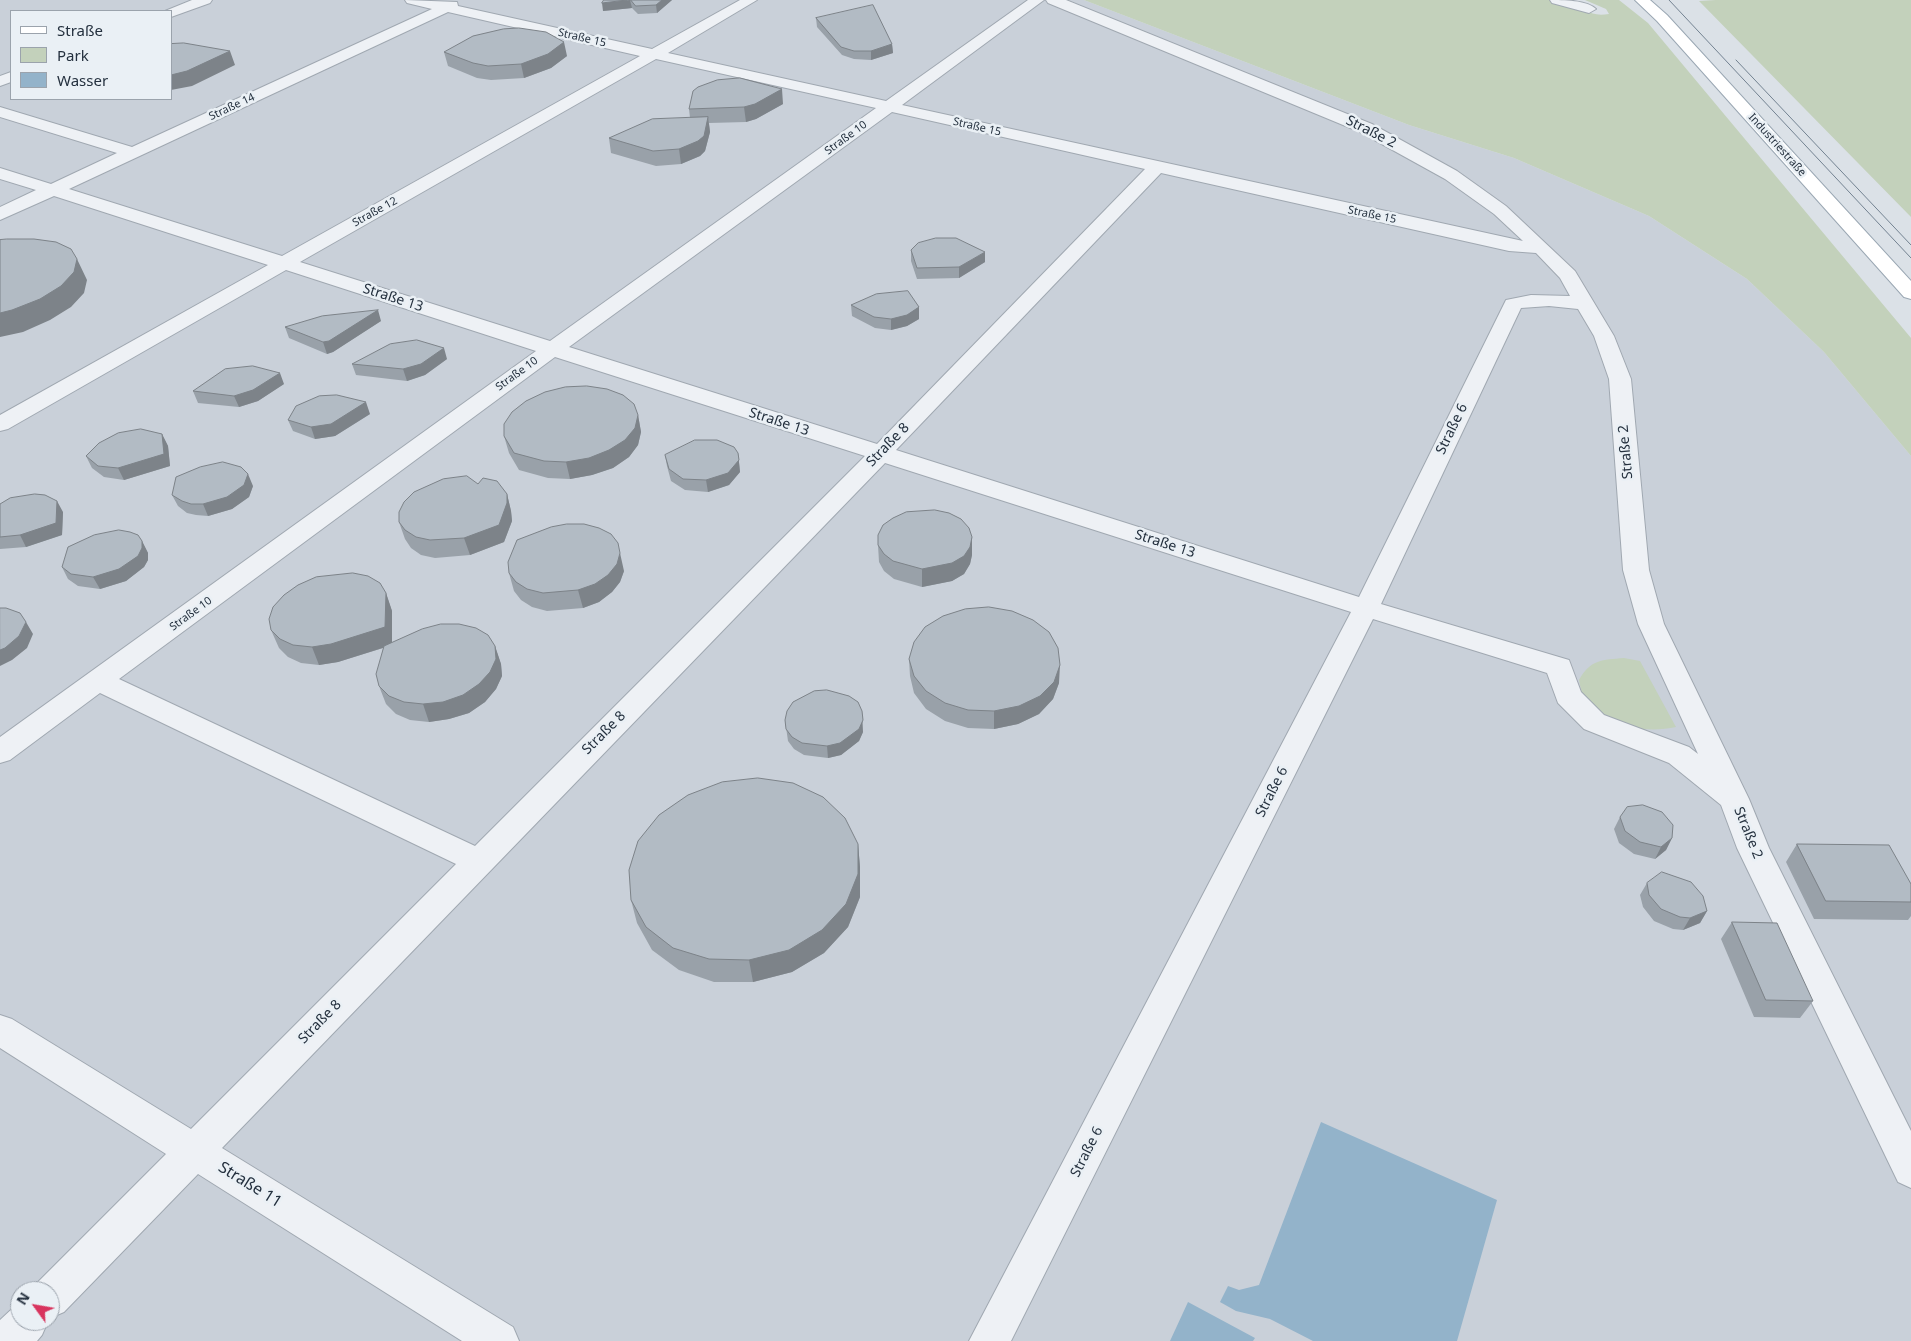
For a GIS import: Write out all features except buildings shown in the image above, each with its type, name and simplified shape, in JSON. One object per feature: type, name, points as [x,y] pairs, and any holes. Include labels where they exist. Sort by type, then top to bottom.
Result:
[{"type":"main road","name":"Industriestraße","points":[[1642,0],[1662,18],[1911,292]]},
{"type":"street","points":[[172,13],[205,0]]},
{"type":"street","name":"Straße 15","points":[[412,0],[1509,245],[1542,248]]},
{"type":"street","name":"Straße 14","points":[[0,214],[463,0]]},
{"type":"street","name":"Straße 12","points":[[0,424],[750,0]]},
{"type":"street","name":"Straße 10","points":[[0,752],[552,349],[1037,0]]},
{"type":"street","name":"Straße 2","points":[[1053,0],[1366,128],[1451,175],[1500,210],[1542,248],[1568,275],[1604,336],[1620,379],[1636,570],[1651,624],[1734,799],[1753,848],[1911,1170]]},
{"type":"street","points":[[1557,0],[1589,9]]},
{"type":"street","points":[[0,112],[134,153]]},
{"type":"street","name":"Straße 8","points":[[60,1288],[880,454],[1157,167]]},
{"type":"street","name":"Straße 13","points":[[0,173],[1366,608],[1559,667],[1568,696],[1594,722],[1680,755],[1734,799]]},
{"type":"street","name":"Straße 6","points":[[989,1341],[1366,608],[1513,304],[1526,300],[1543,299],[1585,304]]},
{"type":"street","points":[[99,681],[478,861]]},
{"type":"street","name":"Straße 11","points":[[0,1030],[499,1341]]},
{"type":"street","points":[[8,1341],[18,1331]]},
{"type":"shaded area","points":[[0,0],[1084,0],[1409,125],[1514,158],[1649,216],[1747,279],[1824,352],[1911,456],[1911,1341],[0,1341]]},
{"type":"green space","points":[[1084,0],[1551,0],[1571,4],[1602,15],[1609,14],[1606,9],[1585,0],[1619,0],[1648,23],[1911,338],[1911,456],[1824,352],[1747,279],[1649,216],[1514,158],[1409,125]]},
{"type":"green space","points":[[1911,0],[1911,217],[1699,1]]},
{"type":"green space","points":[[1624,658],[1640,661],[1676,727],[1651,729],[1624,726],[1599,715],[1590,707],[1581,690],[1579,680],[1583,673],[1598,662]]},
{"type":"water","points":[[1321,1122],[1497,1200],[1457,1341],[1313,1341],[1270,1319],[1236,1311],[1220,1302],[1228,1286],[1239,1290],[1259,1285]]},
{"type":"water","points":[[1188,1302],[1255,1338],[1253,1341],[1170,1341]]},
{"type":"tram line","points":[[1669,0],[1911,258]]},
{"type":"tram line","points":[[1736,60],[1911,245]]}]
